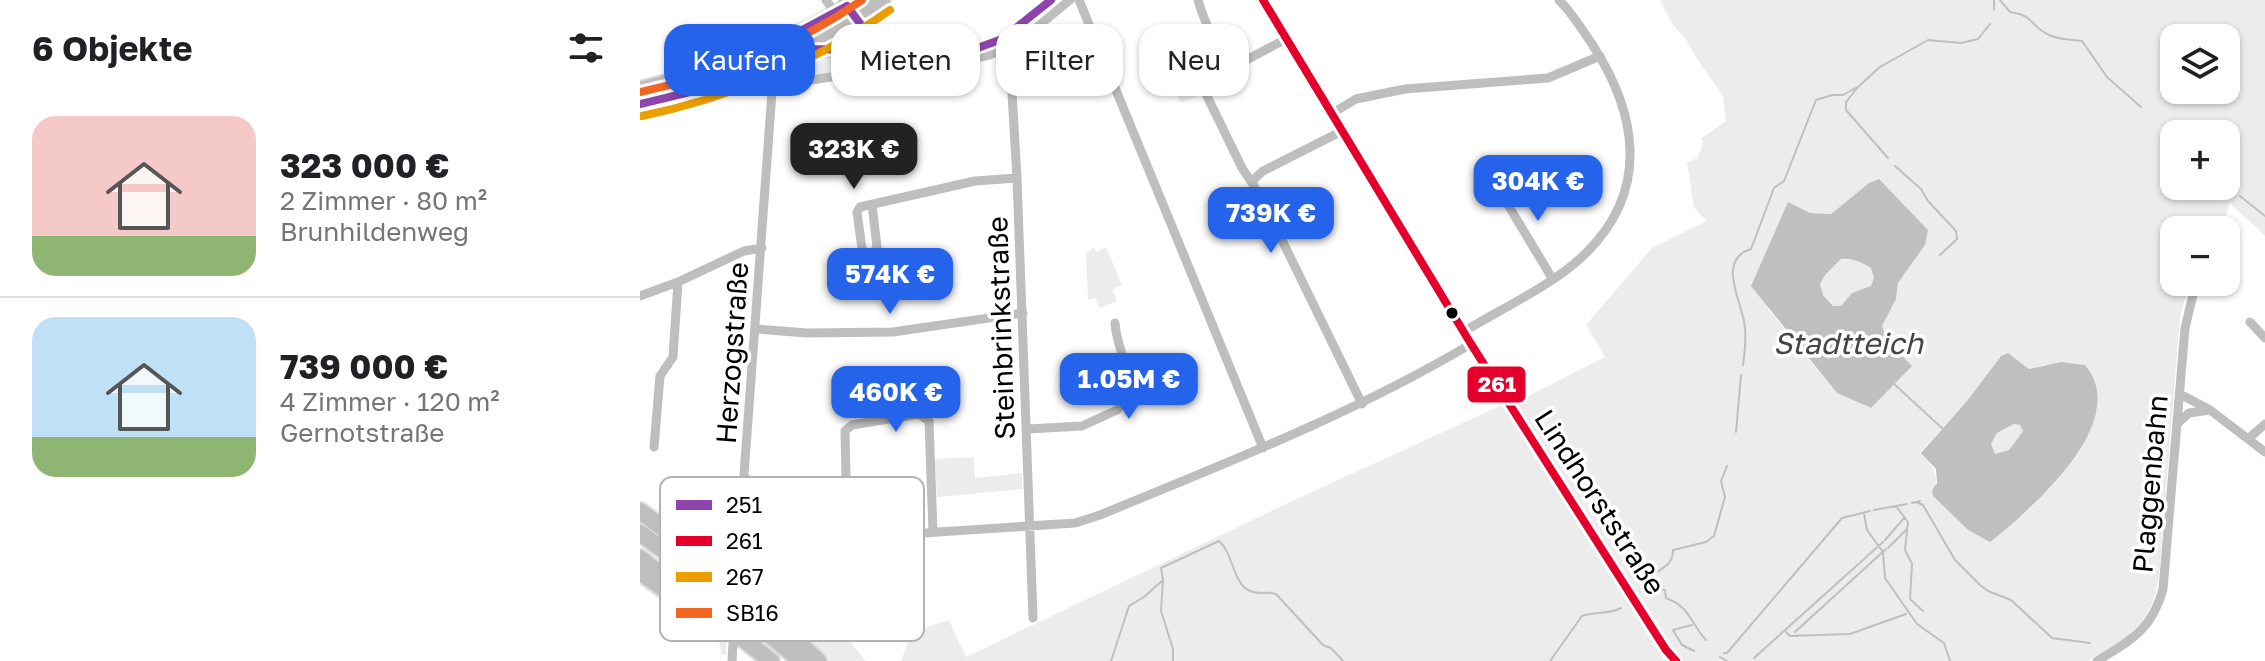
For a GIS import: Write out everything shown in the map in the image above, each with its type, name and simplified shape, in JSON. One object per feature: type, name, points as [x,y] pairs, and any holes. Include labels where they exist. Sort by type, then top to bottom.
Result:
[{"type":"highway","points":[[640,511],[660,526]]},
{"type":"highway","points":[[640,533],[660,548]]},
{"type":"highway","points":[[640,558],[660,574]]},
{"type":"highway","points":[[640,572],[660,587]]},
{"type":"highway","points":[[733,641],[760,661]]},
{"type":"highway","points":[[746,641],[771,661]]},
{"type":"highway","points":[[777,641],[801,661]]},
{"type":"highway","points":[[797,641],[818,661]]},
{"type":"main road","points":[[815,43],[883,0]]},
{"type":"main road","points":[[640,89],[682,80],[738,61],[841,4]]},
{"type":"main road","points":[[640,104],[673,96]]},
{"type":"street","points":[[1025,24],[1051,0]]},
{"type":"street","points":[[1034,24],[1070,0]]},
{"type":"street","points":[[1079,0],[1263,448]]},
{"type":"street","points":[[1198,0],[1230,64],[1235,66],[1286,39]]},
{"type":"street","name":"Lindhorststraße","points":[[1263,0],[1463,332],[1666,650],[1676,661]]},
{"type":"street","points":[[1463,332],[1552,278],[1588,251],[1615,214],[1627,186],[1630,170],[1629,129],[1625,109],[1600,56],[1559,0]]},
{"type":"street","points":[[841,4],[851,23]]},
{"type":"street","points":[[1331,114],[1356,99],[1405,89],[1548,78],[1600,56]]},
{"type":"street","name":"Herzogstraße","points":[[745,477],[771,95],[781,85],[831,77]]},
{"type":"street","name":"Steinbrinkstraße","points":[[1012,96],[1028,429],[1033,618]]},
{"type":"street","points":[[1207,96],[1362,404]]},
{"type":"street","points":[[1252,181],[1263,171],[1342,131]]},
{"type":"street","points":[[1500,174],[1499,190],[1552,278]]},
{"type":"street","points":[[872,205],[877,247],[874,252],[867,253],[862,249],[857,212],[860,207],[975,181],[1017,178]]},
{"type":"street","points":[[640,296],[744,251],[762,248]]},
{"type":"street","points":[[654,447],[660,376],[673,357],[678,282]]},
{"type":"street","name":"Plaggenbahn","points":[[2097,661],[2135,638],[2153,616],[2163,589],[2185,328],[2193,296]]},
{"type":"street","points":[[757,329],[807,333],[893,332],[1023,313]]},
{"type":"street","points":[[2250,322],[2265,338]]},
{"type":"street","points":[[1028,429],[1082,426],[1117,410],[1128,392],[1129,379],[1116,341],[1115,323]]},
{"type":"street","points":[[924,532],[1075,523],[1100,515],[1362,404],[1471,344]]},
{"type":"street","points":[[2180,394],[2210,410],[2265,452]]},
{"type":"street","points":[[2178,423],[2189,413],[2210,410]]},
{"type":"street","points":[[845,477],[844,433],[852,425],[919,414],[929,421],[933,532]]},
{"type":"street","points":[[2248,439],[2265,424]]},
{"type":"street","name":"Herzogstraße","points":[[732,661],[733,641]]},
{"type":"shaded area","points":[[1660,0],[2265,0],[2265,236],[2230,203],[2226,216],[2160,216],[2160,296],[2186,296],[2180,318],[2159,576],[2144,619],[2127,636],[2089,661],[1681,661],[1670,648],[1516,402],[1605,357],[1586,325],[1652,248],[1706,221],[1694,207],[1687,162],[1698,158],[1701,139],[1726,121],[1723,96],[1673,25]],"holes":[[[1869,183],[1925,245],[1898,283],[1896,299],[1882,326],[1888,342],[1871,408],[1837,393],[1768,309],[1787,203],[1810,213],[1831,214]],[[2008,353],[2029,369],[2046,364],[2085,440],[2058,480],[2024,515],[1968,530],[1933,496],[1936,483],[1934,472],[1921,452],[1967,401],[2001,356]]]},
{"type":"shaded area","points":[[831,52],[831,73],[815,75],[815,55]]},
{"type":"shaded area","points":[[1178,96],[1199,96],[1181,103]]},
{"type":"shaded area","points":[[1094,247],[1096,252],[1106,247],[1122,285],[1112,290],[1117,301],[1100,308],[1095,298],[1088,300],[1086,253]]},
{"type":"shaded area","points":[[1841,259],[1868,266],[1874,278],[1871,286],[1852,293],[1841,307],[1833,306],[1823,295],[1820,284]]},
{"type":"shaded area","points":[[1502,405],[1667,661],[901,661],[909,641],[924,641],[924,628],[949,620],[966,657]]},
{"type":"shaded area","points":[[2014,424],[2020,425],[2023,430],[2009,450],[1995,454],[1991,444],[1997,433]]},
{"type":"shaded area","points":[[974,457],[975,478],[1022,473],[1022,489],[937,497],[935,459]]},
{"type":"shaded area","points":[[640,579],[660,593],[660,599],[640,585]]},
{"type":"shaded area","points":[[727,641],[726,655],[722,655],[719,642]]},
{"type":"shaded area","points":[[807,641],[853,641],[851,643],[866,661],[829,661]]},
{"type":"water","name":"Stadtteich","points":[[1879,179],[1928,230],[1925,245],[1898,283],[1896,299],[1882,326],[1888,342],[1912,366],[1871,408],[1837,393],[1751,286],[1788,202],[1810,213],[1831,214],[1869,183]],"holes":[[[1841,259],[1871,268],[1874,278],[1871,286],[1852,293],[1841,306],[1833,306],[1823,295],[1820,284],[1825,275]]]},
{"type":"water","name":"Stadtteich","points":[[2008,353],[2029,369],[2061,362],[2085,365],[2096,387],[2096,412],[2087,437],[2051,487],[1990,542],[1968,530],[1933,496],[1932,490],[1937,483],[1936,469],[1921,453],[1967,401],[2001,356]],"holes":[[[2014,424],[2020,425],[2023,431],[2009,450],[1995,454],[1991,444],[1997,433]]]},
{"type":"waterway","points":[[1994,0],[1994,10]]},
{"type":"waterway","points":[[2000,0],[2010,12],[2028,18],[2043,32],[2061,39],[2082,41],[2107,77],[2141,107]]},
{"type":"waterway","points":[[1743,365],[1745,332],[1733,280],[1735,261],[1751,249],[1774,188],[1784,181],[1816,100],[1843,95],[1859,86],[1880,67],[1928,40],[1961,43],[1978,39],[1990,24]]},
{"type":"waterway","points":[[1858,87],[1846,102],[1846,110],[1888,158]]},
{"type":"waterway","points":[[1895,166],[1921,189],[1956,231],[1957,239],[1940,255]]},
{"type":"waterway","points":[[2240,196],[2265,216]]},
{"type":"waterway","points":[[1736,432],[1741,375]]},
{"type":"waterway","points":[[1893,383],[1944,430]]},
{"type":"waterway","points":[[1706,640],[1685,610],[1666,598],[1665,590],[1653,588],[1649,578],[1671,561],[1673,550],[1706,542],[1714,536],[1725,497],[1721,481],[1727,466]]},
{"type":"waterway","points":[[1912,503],[1920,501]]},
{"type":"waterway","points":[[1916,502],[1923,505],[1955,560],[1980,585],[2011,600],[2052,638],[2090,643]]},
{"type":"waterway","points":[[1874,510],[1907,504]]},
{"type":"waterway","points":[[1896,506],[1908,522],[1905,550],[1912,564],[1910,599],[1923,611]]},
{"type":"waterway","points":[[1724,653],[1842,518],[1870,511]]},
{"type":"waterway","points":[[1864,514],[1867,530],[1883,552],[1885,578],[1917,624],[1944,643],[1950,661]]},
{"type":"waterway","points":[[1885,540],[1905,517]]},
{"type":"waterway","points":[[1888,548],[1907,529]]},
{"type":"waterway","points":[[1111,661],[1129,606],[1163,580],[1161,568],[1219,541],[1244,587],[1253,592],[1276,594],[1323,645],[1331,648],[1343,661]]},
{"type":"waterway","points":[[1754,658],[1883,542]]},
{"type":"waterway","points":[[1795,632],[1886,549]]},
{"type":"waterway","points":[[1163,580],[1161,611],[1173,649],[1173,661]]},
{"type":"waterway","points":[[1550,661],[1582,616],[1621,608]]},
{"type":"waterway","points":[[1786,632],[1790,636],[1850,634],[1906,614]]},
{"type":"waterway","points":[[1692,625],[1673,630],[1682,645],[1694,651]]},
{"type":"waterway","points":[[1720,657],[1727,661]]},
{"type":"transit line","name":"SB16","points":[[640,92],[699,77],[756,57],[810,32],[862,0]]},
{"type":"transit line","name":"251","points":[[640,104],[719,85],[804,49],[864,50],[900,61],[956,56],[1002,39],[1051,0]]},
{"type":"transit line","name":"261","points":[[1263,0],[1471,344],[1666,650],[1676,661]]},
{"type":"transit line","name":"251","points":[[847,6],[860,24]]},
{"type":"transit line","name":"251","points":[[813,24],[847,6]]},
{"type":"transit line","name":"267","points":[[642,116],[708,99],[772,76],[832,46],[890,10]]}]
